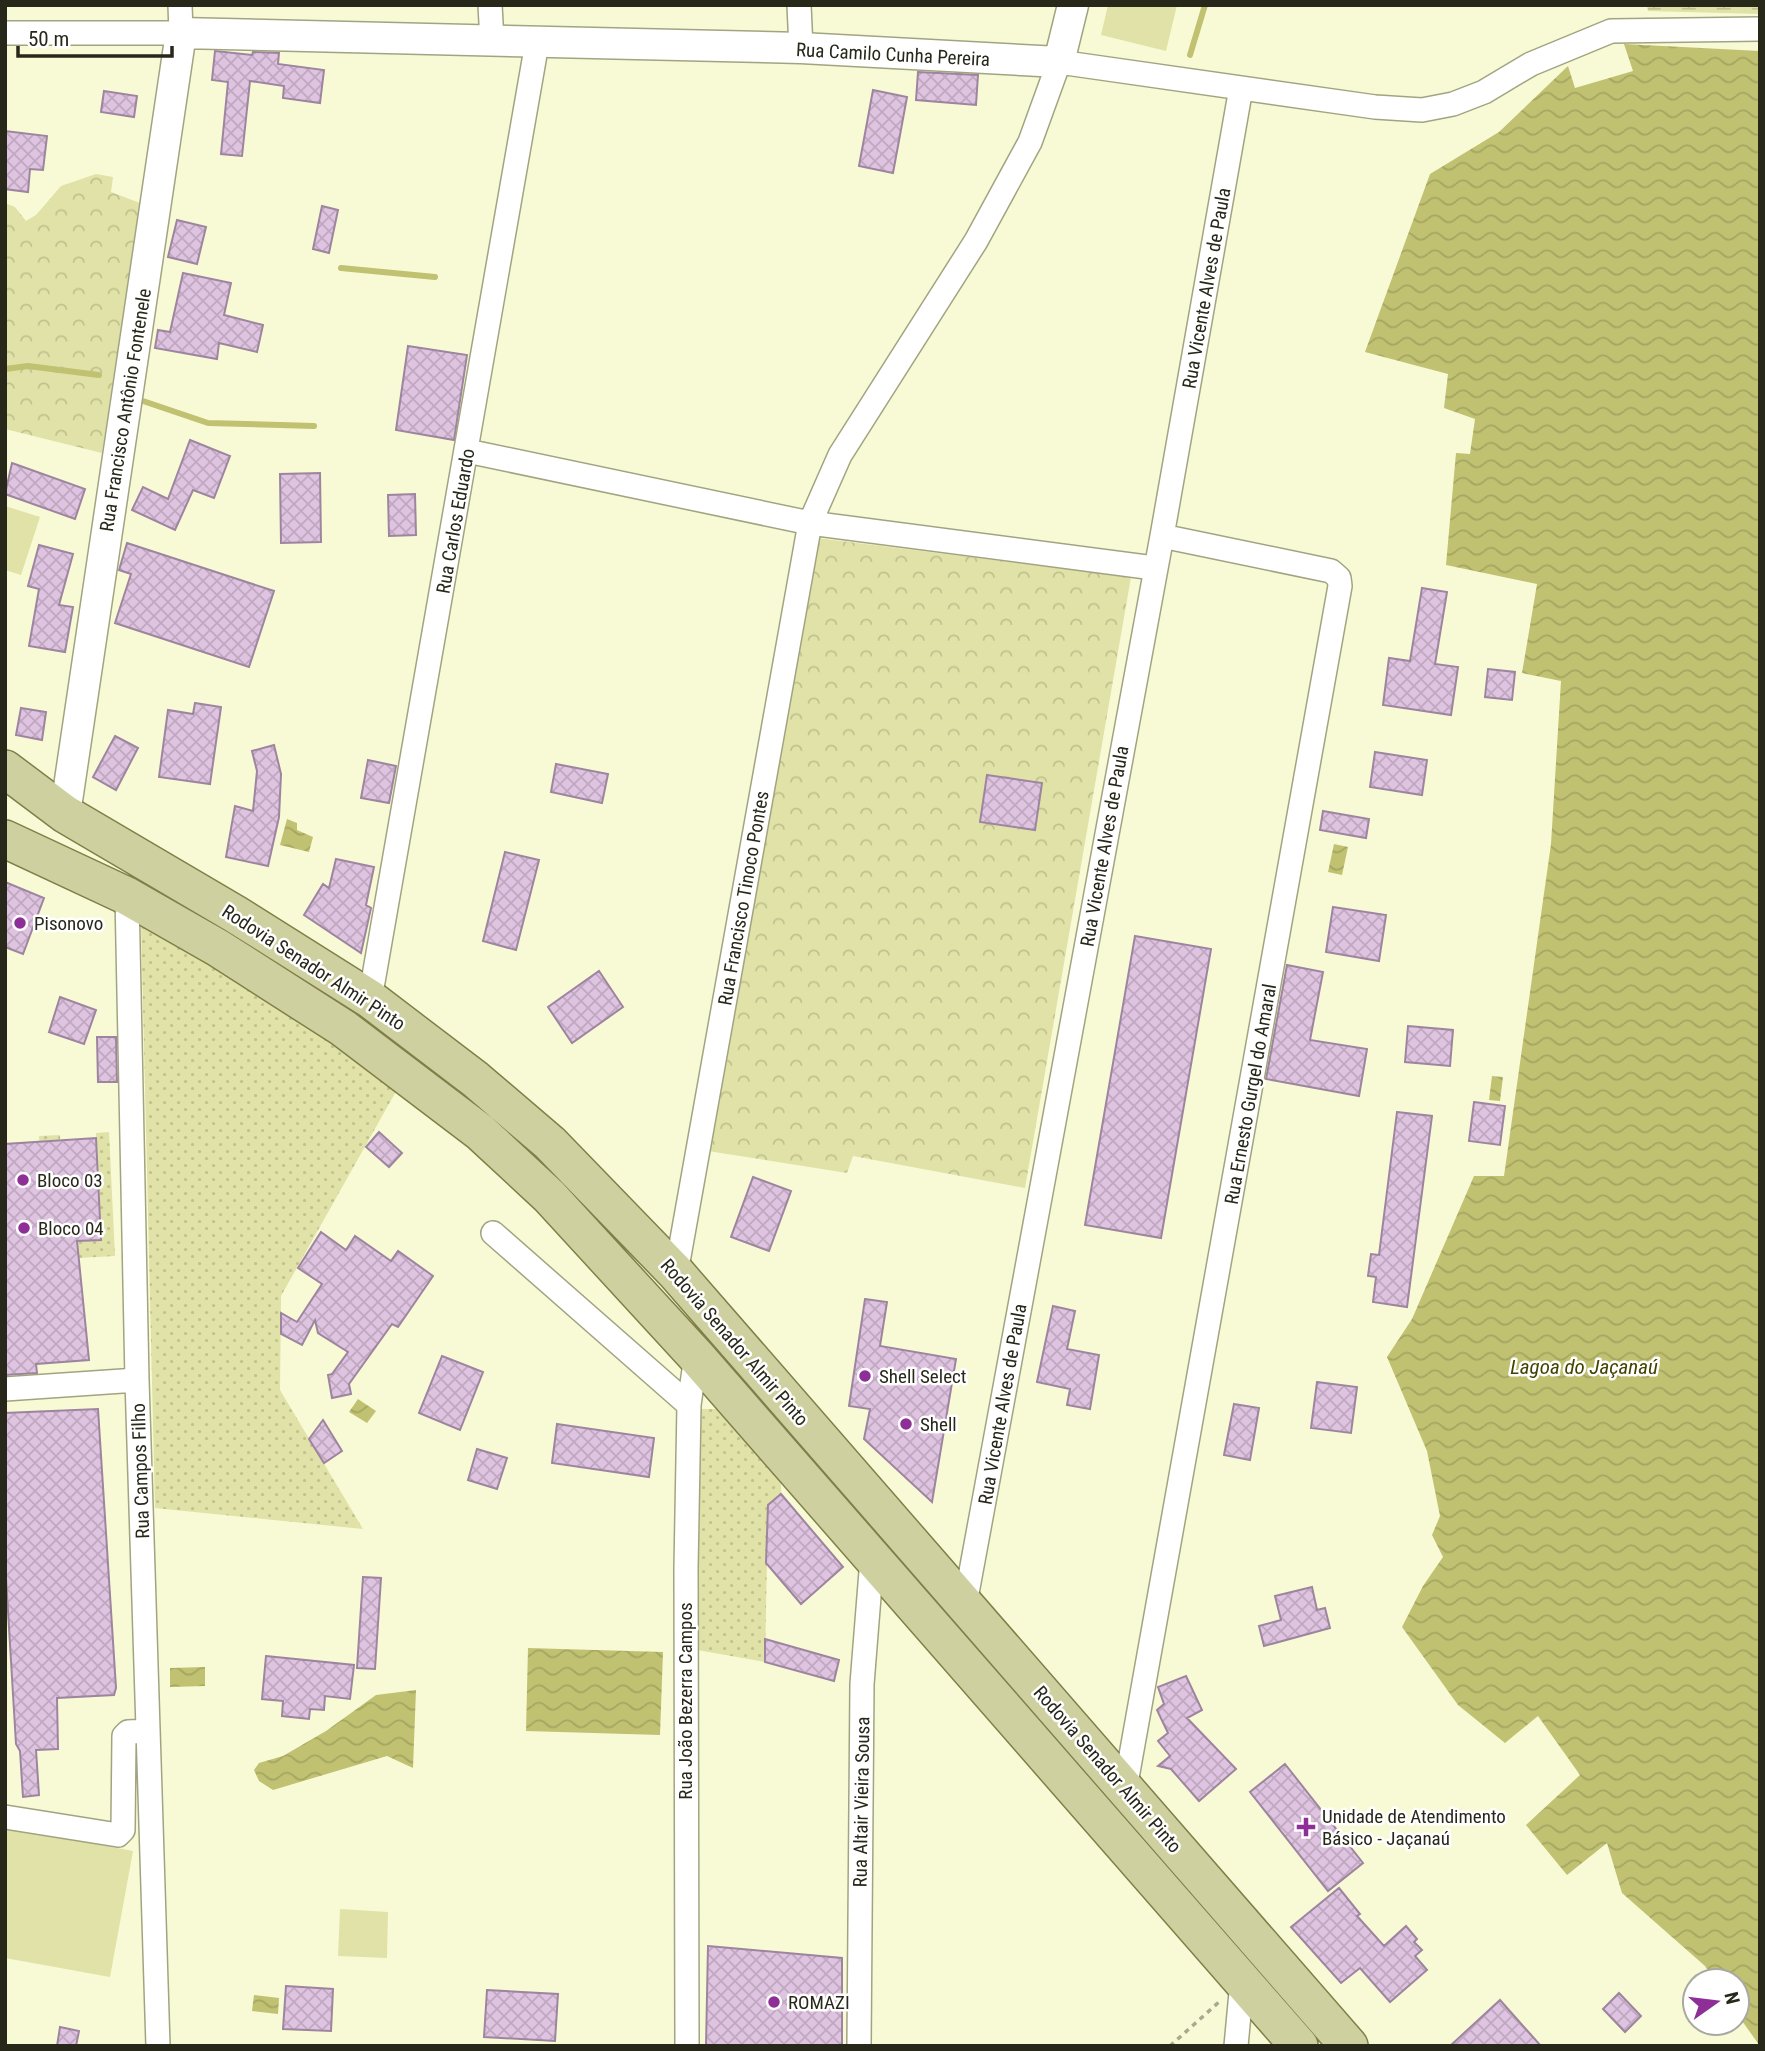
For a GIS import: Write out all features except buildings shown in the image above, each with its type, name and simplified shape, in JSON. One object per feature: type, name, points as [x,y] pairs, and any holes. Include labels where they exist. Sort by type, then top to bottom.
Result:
[{"type":"main road","name":"Rodovia Senador Almir Pinto","points":[[5,769],[65,814],[235,914],[370,999],[475,1079],[550,1143],[676,1273],[1349,2046]]},
{"type":"main road","name":"Rodovia Senador Almir Pinto","points":[[5,839],[127,896],[218,948],[343,1028],[480,1132],[550,1196],[696,1356],[1299,2046]]},
{"type":"street","points":[[489,5],[492,41]]},
{"type":"street","points":[[799,5],[801,48]]},
{"type":"street","points":[[1059,62],[1073,5]]},
{"type":"street","name":"Rua Camilo Cunha Pereira","points":[[5,33],[181,19],[492,41],[801,48],[1059,62],[1422,110],[1453,104],[1484,92],[1531,64],[1611,32],[1760,29]]},
{"type":"street","name":"Rua Francisco Antônio Fontenele","points":[[65,814],[181,19]]},
{"type":"street","name":"Rua Carlos Eduardo","points":[[370,999],[537,43]]},
{"type":"street","name":"Rua Francisco Tinoco Pontes","points":[[676,1273],[810,523],[840,455],[976,241],[1030,142],[1059,62]]},
{"type":"street","name":"Rua Vicente Alves de Paula","points":[[965,1604],[1154,568],[1163,536],[1241,88]]},
{"type":"street","points":[[467,451],[810,523],[1154,568]]},
{"type":"street","name":"Rua Ernesto Gurgel do Amaral","points":[[1125,1789],[1340,586],[1339,578],[1331,571],[1163,536]]},
{"type":"street","name":"Rua Campos Filho","points":[[127,896],[137,1380],[158,2046]]},
{"type":"street","points":[[493,1233],[688,1405]]},
{"type":"street","name":"Rua João Bezerra Campos","points":[[687,2046],[685,1568],[688,1405],[696,1356]]},
{"type":"street","points":[[5,1390],[137,1380]]},
{"type":"street","name":"Rua Altair Vieira Sousa","points":[[859,2046],[862,1684],[872,1559]]},
{"type":"street","points":[[5,1817],[118,1835],[123,1830],[124,1736],[128,1732],[147,1731]]},
{"type":"street","points":[[1236,2046],[1242,1982]]},
{"type":"path","points":[[1170,2046],[1242,1982]]},
{"type":"green space","points":[[1108,5],[1177,5],[1166,51],[1101,35]]},
{"type":"green space","points":[[1647,5],[1760,5],[1760,14],[1648,11]]},
{"type":"green space","points":[[96,174],[113,177],[111,192],[140,203],[102,453],[5,429],[5,203],[15,207],[26,221],[36,215],[61,186]]},
{"type":"green space","points":[[5,506],[40,517],[21,575],[5,570]]},
{"type":"green space","points":[[817,538],[1131,577],[1025,1188],[853,1156],[847,1173],[708,1151]]},
{"type":"green space","points":[[141,922],[278,1001],[399,1086],[281,1296],[280,1390],[363,1529],[155,1508]]},
{"type":"green space","points":[[109,1132],[115,1256],[5,1262],[45,1244],[39,1136],[60,1135],[65,1241],[101,1240],[96,1133]]},
{"type":"green space","points":[[701,1409],[717,1409],[781,1483],[781,1494],[768,1506],[765,1662],[697,1650]]},
{"type":"green space","points":[[8,1827],[133,1851],[110,1977],[5,1958],[5,1845]]},
{"type":"green space","points":[[340,1909],[388,1912],[387,1958],[338,1956]]},
{"type":"water","name":"Lagoa do Jaçanaú","points":[[1624,44],[1760,51],[1760,2046],[1751,2033],[1751,1967],[1706,1967],[1622,1893],[1607,1843],[1567,1875],[1526,1825],[1580,1775],[1538,1716],[1505,1743],[1458,1705],[1402,1627],[1423,1586],[1443,1557],[1432,1535],[1440,1516],[1427,1451],[1387,1357],[1412,1319],[1474,1176],[1504,1176],[1551,844],[1561,681],[1522,673],[1537,584],[1446,565],[1456,453],[1470,454],[1475,419],[1444,408],[1448,374],[1365,352],[1430,174],[1499,132],[1568,66],[1575,88],[1633,71]]},
{"type":"water","points":[[287,819],[297,823],[297,830],[313,837],[309,852],[280,845]]},
{"type":"water","points":[[1334,844],[1348,847],[1342,875],[1328,872]]},
{"type":"water","points":[[1492,1076],[1503,1077],[1500,1101],[1489,1100]]},
{"type":"water","points":[[358,1399],[376,1411],[367,1423],[349,1412]]},
{"type":"water","points":[[528,1648],[663,1652],[660,1735],[526,1731]]},
{"type":"water","points":[[205,1667],[205,1686],[170,1687],[170,1668]]},
{"type":"water","points":[[416,1690],[413,1768],[387,1756],[273,1790],[259,1781],[254,1770],[259,1763],[283,1756],[326,1731],[376,1695]]},
{"type":"water","points":[[254,1995],[279,1998],[278,2014],[252,2011]]},
{"type":"waterway","points":[[1190,55],[1205,5]]},
{"type":"waterway","points":[[341,268],[435,277]]},
{"type":"waterway","points":[[5,369],[28,366],[99,375]]},
{"type":"waterway","points":[[143,401],[208,423],[314,426]]},
{"type":"place","name":"Pisonovo","points":[[20,923]]},
{"type":"place","name":"Bloco 03","points":[[23,1180]]},
{"type":"place","name":"Bloco 04","points":[[24,1228]]},
{"type":"place","name":"Shell Select","points":[[865,1376]]},
{"type":"place","name":"Shell","points":[[906,1424]]},
{"type":"place","name":"Unidade de Atendimento Básico - Jaçanaú","points":[[1306,1827]]},
{"type":"place","name":"ROMAZI","points":[[774,2002]]}]
